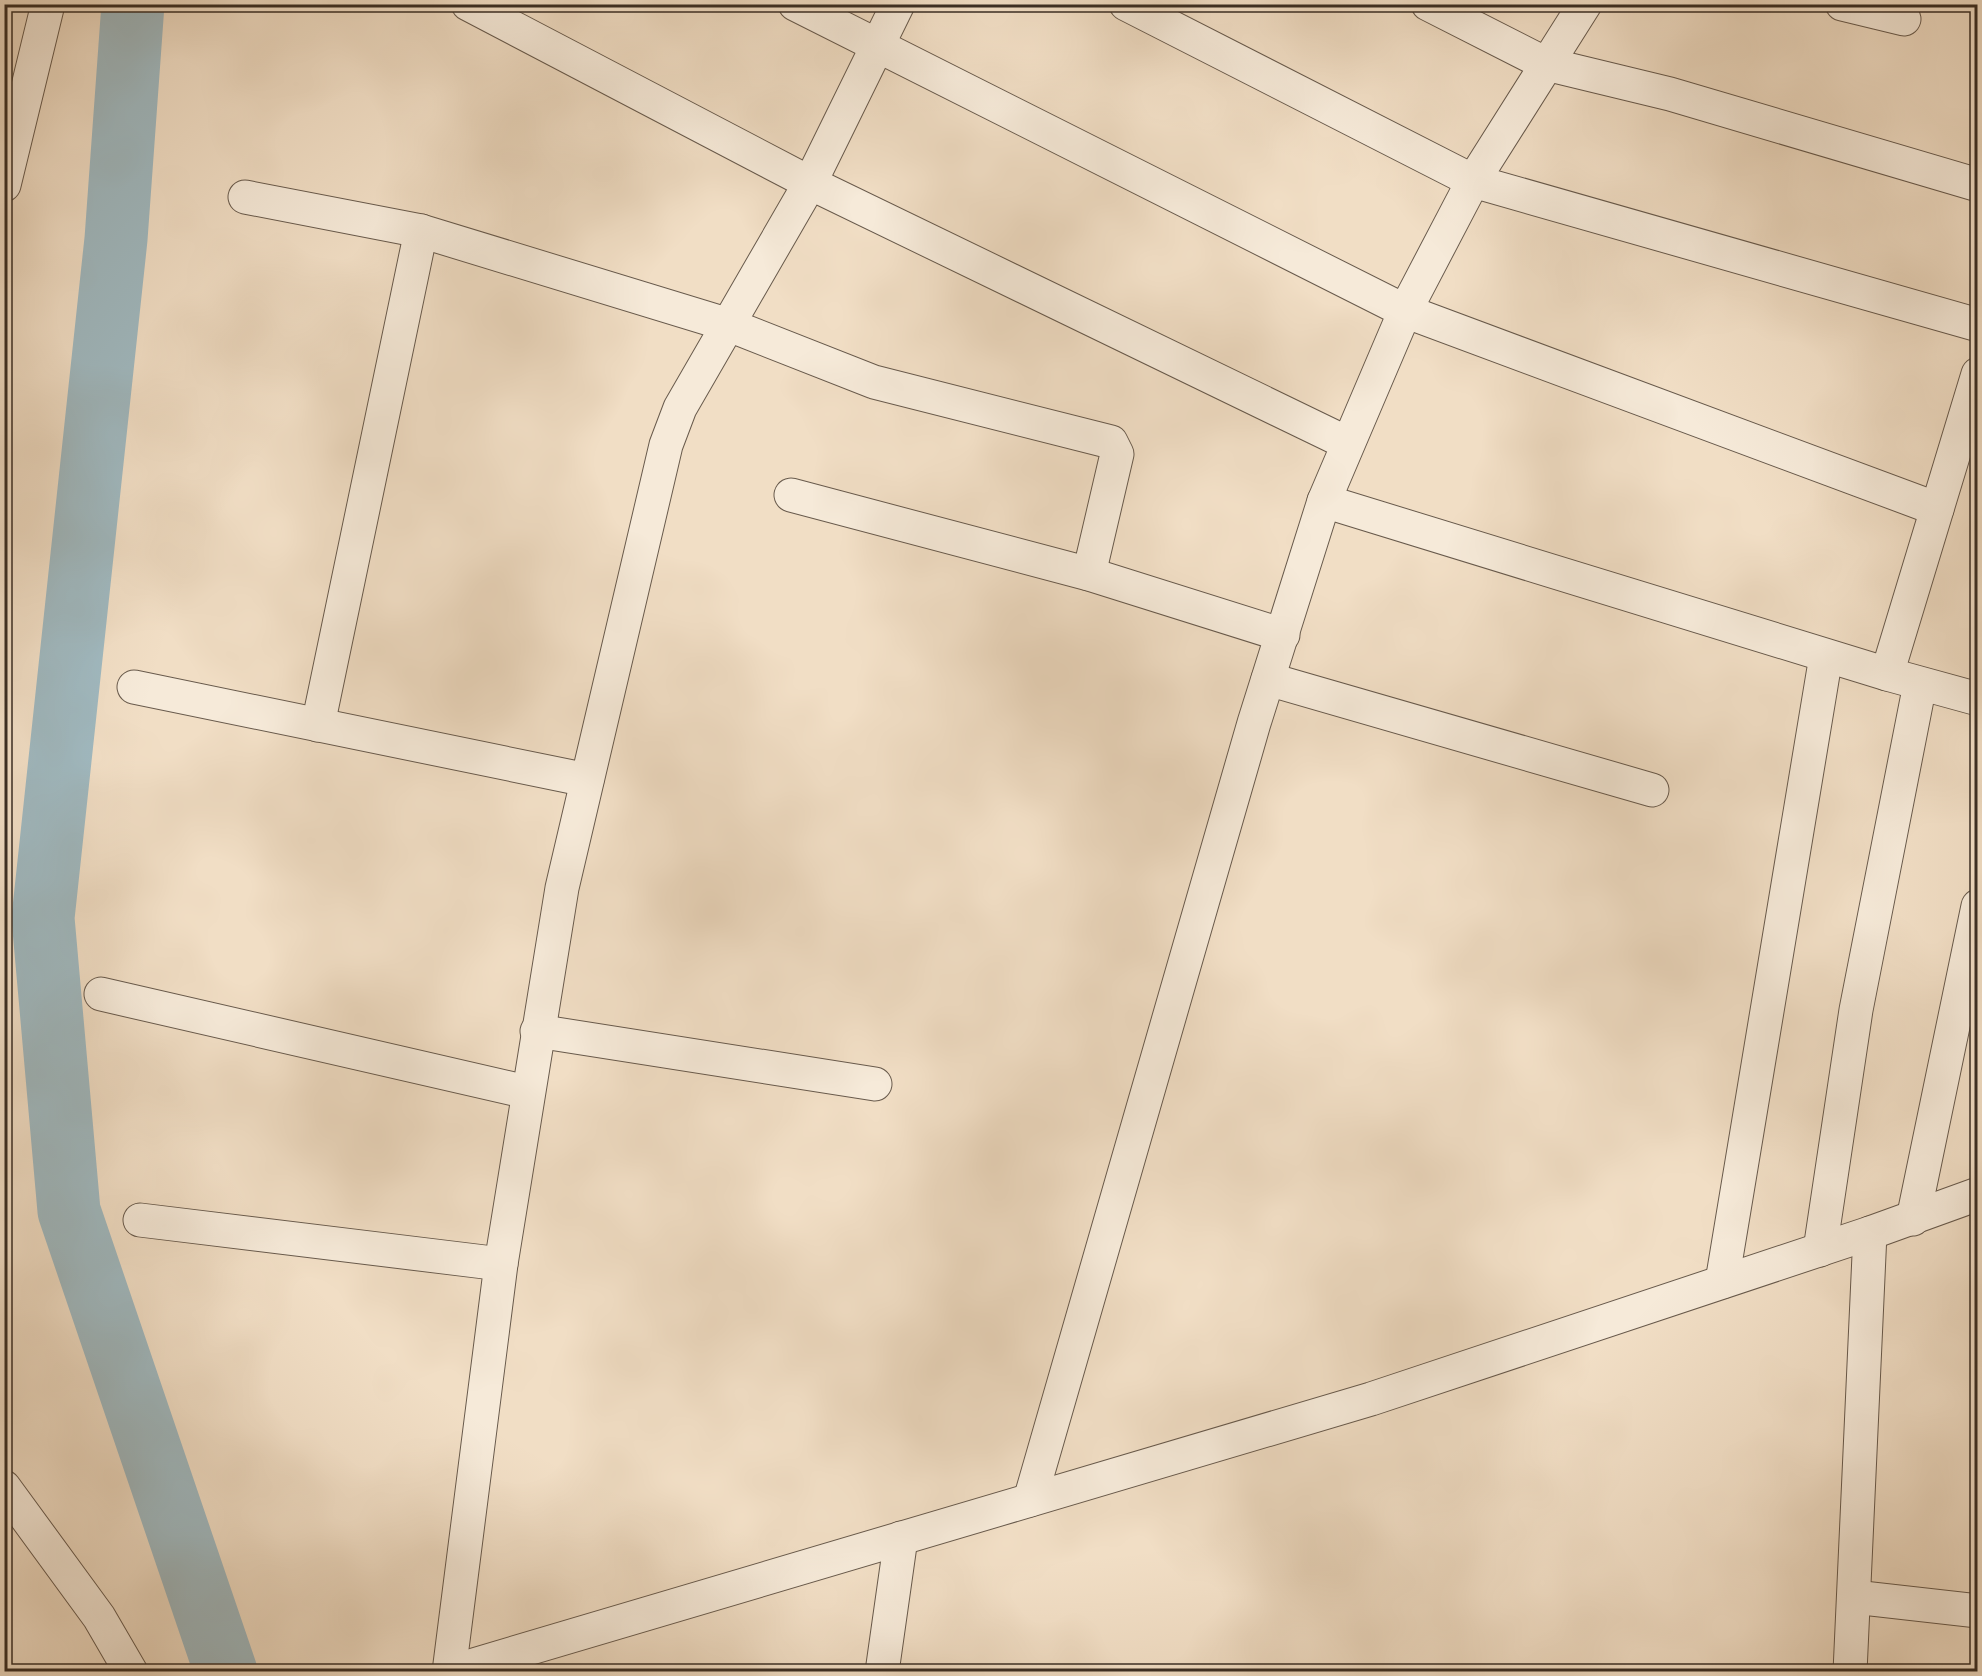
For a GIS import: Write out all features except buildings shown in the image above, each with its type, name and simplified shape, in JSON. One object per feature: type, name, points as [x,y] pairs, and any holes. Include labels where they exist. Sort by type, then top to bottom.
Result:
[{"type":"street","points":[[4,185],[48,4]]},
{"type":"street","points":[[468,4],[810,183],[1347,443]]},
{"type":"street","points":[[795,4],[1405,311],[1937,509]]},
{"type":"street","points":[[898,4],[810,183],[680,408],[666,445],[562,888],[527,1092],[501,1264],[449,1671],[1371,1399],[1913,1219],[1977,1194]]},
{"type":"street","points":[[1126,4],[1473,181],[1977,325]]},
{"type":"street","points":[[1428,4],[1546,64],[1670,94],[1977,185]]},
{"type":"street","points":[[1030,1500],[1268,679],[1324,501],[1405,311],[1473,181],[1585,4]]},
{"type":"street","points":[[1842,4],[1904,19]]},
{"type":"street","points":[[245,197],[421,231],[729,326],[874,382],[928,398],[1095,435],[1112,442],[1117,454],[1089,574]]},
{"type":"street","points":[[318,725],[421,231]]},
{"type":"street","points":[[1887,674],[1976,388]]},
{"type":"street","points":[[791,495],[1089,574],[1283,635]]},
{"type":"street","points":[[1324,501],[1826,656],[1977,699]]},
{"type":"street","points":[[1722,1282],[1826,656]]},
{"type":"street","points":[[1268,679],[1652,790]]},
{"type":"street","points":[[1820,1250],[1856,1010],[1920,684]]},
{"type":"street","points":[[134,687],[587,780]]},
{"type":"street","points":[[1913,1219],[1977,906]]},
{"type":"street","points":[[101,994],[527,1092]]},
{"type":"street","points":[[537,1031],[875,1084]]},
{"type":"street","points":[[140,1220],[501,1264]]},
{"type":"street","points":[[1850,1671],[1870,1233]]},
{"type":"street","points":[[4,1487],[99,1617],[131,1671]]},
{"type":"street","points":[[882,1671],[901,1538]]},
{"type":"street","points":[[1854,1597],[1977,1611]]},
{"type":"waterway","points":[[133,4],[116,239],[43,918],[69,1211],[226,1672]]}]
